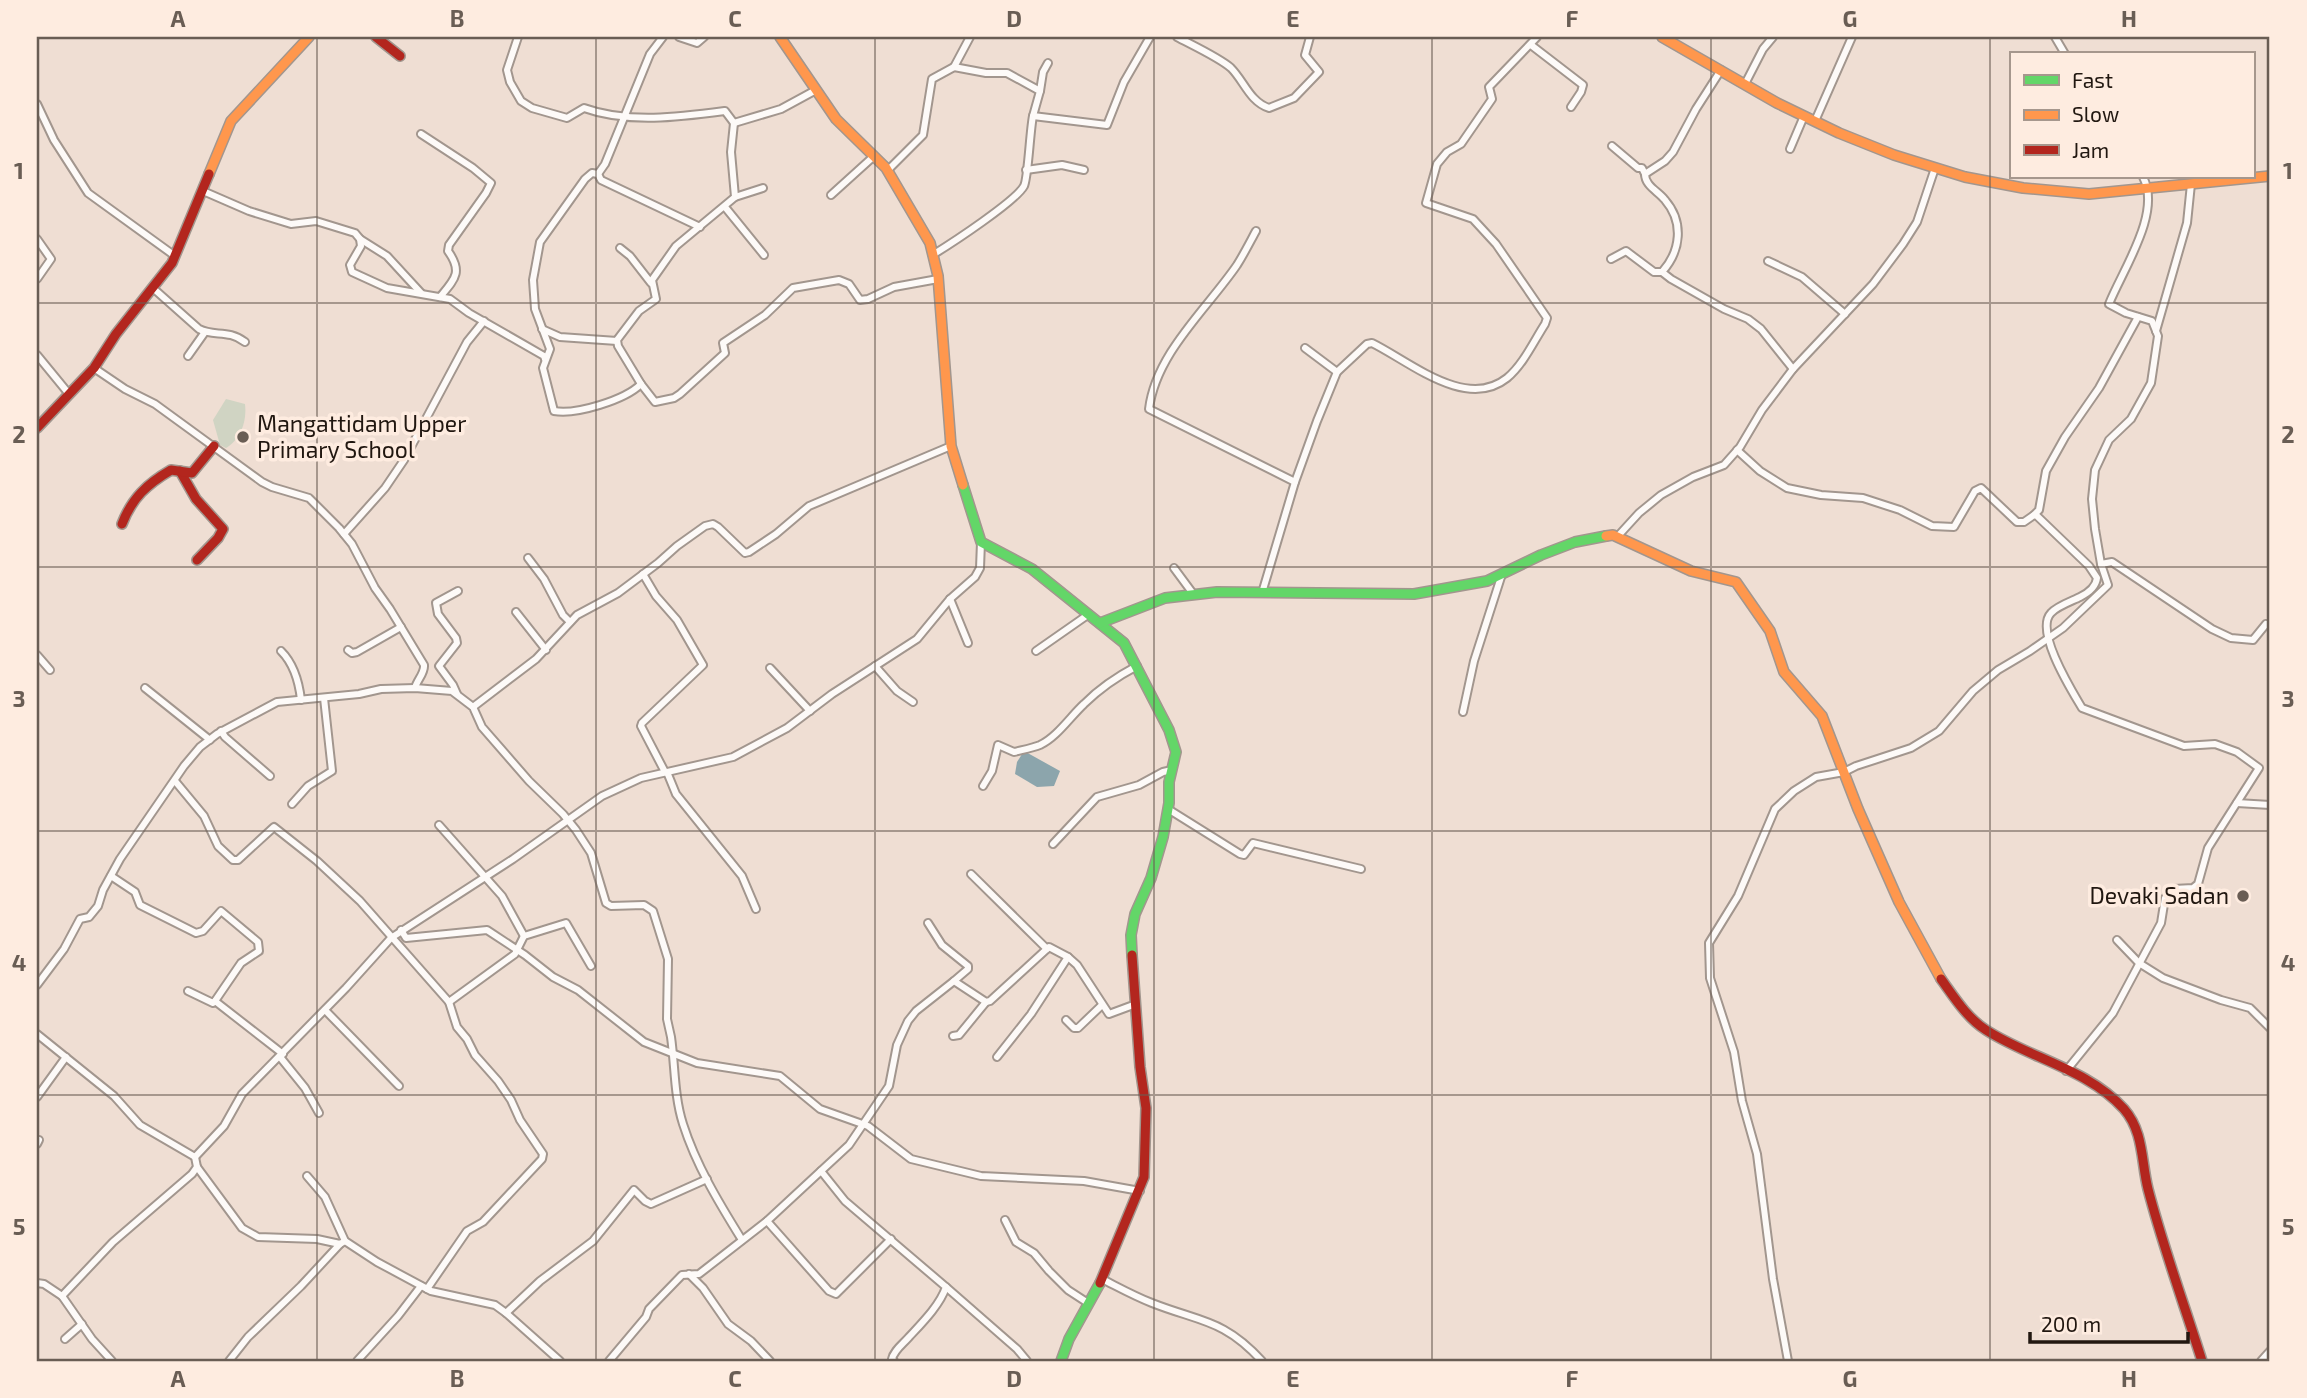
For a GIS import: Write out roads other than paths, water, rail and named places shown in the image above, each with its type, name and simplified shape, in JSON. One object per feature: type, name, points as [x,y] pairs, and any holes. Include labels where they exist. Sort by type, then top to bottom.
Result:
[{"type":"main road","points":[[37,428],[94,368],[116,334],[154,289],[174,256],[231,121],[309,37]]},
{"type":"main road","points":[[376,37],[400,56]]},
{"type":"main road","points":[[780,37],[836,119],[888,170],[930,243],[938,279],[951,446],[981,542],[1032,569],[1124,643],[1169,730],[1176,752],[1168,809],[1154,868],[1135,914],[1131,935],[1146,1108],[1144,1177],[1101,1279],[1069,1339],[1061,1361]]},
{"type":"main road","points":[[1662,37],[1804,116],[1894,155],[1965,177],[2023,188],[2089,194],[2250,178]]},
{"type":"main road","points":[[122,524],[128,505],[133,499],[171,470],[192,473],[214,446]]},
{"type":"main road","points":[[180,471],[196,499],[223,529],[197,560]]},
{"type":"main road","points":[[1100,623],[1165,598],[1217,592],[1414,594],[1487,581],[1575,542],[1613,535],[1691,571],[1736,582],[1770,631],[1784,672],[1822,716],[1899,902],[1936,973],[1971,1018],[1987,1031],[2089,1082],[2122,1107],[2132,1120],[2139,1136],[2148,1188],[2202,1361]]},
{"type":"street","points":[[518,37],[507,70],[510,82],[521,101],[532,108],[567,118],[584,108],[623,117],[681,117],[725,111],[734,123],[731,152],[735,197]]},
{"type":"street","points":[[598,174],[620,130],[650,54],[663,37]]},
{"type":"street","points":[[679,37],[697,43],[704,37]]},
{"type":"street","points":[[888,170],[923,135],[933,79],[954,67],[970,37]]},
{"type":"street","points":[[1034,116],[1107,125],[1124,82],[1150,37]]},
{"type":"street","points":[[1177,37],[1225,63],[1254,98],[1269,108],[1294,98],[1319,72],[1305,55],[1310,37]]},
{"type":"street","points":[[1262,593],[1295,482],[1337,372],[1367,344],[1372,344],[1438,381],[1468,388],[1495,386],[1509,377],[1545,324],[1547,318],[1531,294],[1496,244],[1473,219],[1426,203],[1441,158],[1461,144],[1492,99],[1489,87],[1537,37]]},
{"type":"street","points":[[1745,84],[1763,49],[1773,37]]},
{"type":"street","points":[[1815,121],[1852,37]]},
{"type":"street","points":[[1531,45],[1583,85],[1571,107]]},
{"type":"street","points":[[934,254],[1017,194],[1026,184],[1029,136],[1043,72],[1048,63]]},
{"type":"street","points":[[954,67],[986,73],[1007,73],[1040,91]]},
{"type":"street","points":[[1645,174],[1665,161],[1673,152],[1721,70]]},
{"type":"street","points":[[734,123],[781,109],[816,90]]},
{"type":"street","points":[[37,104],[54,141],[89,193],[174,256]]},
{"type":"street","points":[[1790,149],[1804,116]]},
{"type":"street","points":[[421,134],[473,167],[491,183],[449,245],[448,251],[457,263],[457,271],[439,297]]},
{"type":"street","points":[[1612,146],[1642,168],[1649,185],[1673,210],[1679,236],[1671,262],[1662,272]]},
{"type":"street","points":[[831,195],[873,157]]},
{"type":"street","points":[[1026,170],[1062,165],[1084,170]]},
{"type":"street","points":[[1618,536],[1639,513],[1661,495],[1724,464],[1737,450],[1762,410],[1793,369],[1873,284],[1917,222],[1935,168]]},
{"type":"street","points":[[641,384],[617,400],[556,412],[551,407],[547,377],[543,370],[550,348],[535,309],[534,280],[540,242],[592,173],[598,174],[604,182],[700,227]]},
{"type":"street","points":[[1788,1361],[1773,1279],[1757,1154],[1742,1101],[1734,1052],[1710,978],[1709,943],[1738,895],[1775,809],[1794,791],[1816,777],[1844,772],[1911,748],[1940,731],[1973,691],[1998,670],[2063,628],[2108,585],[2101,564],[2092,499],[2095,470],[2109,440],[2131,419],[2151,383],[2158,336],[2152,321],[2109,304],[2142,232],[2150,190],[2144,178]]},
{"type":"street","points":[[2156,331],[2187,223],[2191,184]]},
{"type":"street","points":[[652,283],[676,246],[735,197],[763,188]]},
{"type":"street","points":[[202,191],[249,211],[291,224],[323,223],[355,233],[387,256],[421,294]]},
{"type":"street","points":[[725,207],[764,255]]},
{"type":"street","points":[[1256,231],[1236,265],[1175,347],[1149,409],[1295,482]]},
{"type":"street","points":[[37,239],[51,258],[37,279]]},
{"type":"street","points":[[360,239],[360,249],[350,265],[352,272],[387,288],[450,299],[543,355],[545,359]]},
{"type":"street","points":[[617,341],[639,311],[656,299],[652,283],[620,248]]},
{"type":"street","points":[[1611,259],[1626,251],[1654,272],[1662,272],[1724,309],[1748,319],[1761,329],[1793,369]]},
{"type":"street","points":[[1768,261],[1802,277],[1845,314]]},
{"type":"street","points":[[617,341],[641,384],[655,402],[674,398],[725,352],[723,343],[765,315],[793,288],[839,280],[849,284],[860,300],[894,287],[938,279]]},
{"type":"street","points":[[154,289],[205,332],[223,332],[245,342]]},
{"type":"street","points":[[1737,450],[1760,471],[1787,488],[1821,495],[1863,498],[1900,510],[1932,526],[1954,527],[1975,491],[1981,488],[2017,522],[2024,522],[2039,510],[2046,471],[2064,437],[2099,388],[2138,317]]},
{"type":"street","points":[[344,534],[385,488],[404,460],[467,342],[484,321]]},
{"type":"street","points":[[542,329],[564,338],[617,341]]},
{"type":"street","points":[[188,356],[205,332]]},
{"type":"street","points":[[1305,348],[1337,372]]},
{"type":"street","points":[[37,355],[69,394]]},
{"type":"street","points":[[94,368],[155,404],[272,487],[309,498],[352,544],[375,588],[401,627],[424,669],[415,688]]},
{"type":"street","points":[[473,707],[546,650],[578,615],[618,593],[705,526],[713,524],[745,553],[749,552],[776,534],[809,506],[951,446]]},
{"type":"street","points":[[2035,515],[2057,533],[2098,578],[2097,583],[2087,593],[2051,612],[2047,621],[2052,653],[2082,708],[2184,746],[2215,744],[2237,752],[2259,768],[2208,848],[2197,884],[2193,888],[2174,889],[2165,898],[2161,923],[2113,1013],[2066,1071]]},
{"type":"street","points":[[195,1157],[223,1126],[242,1094],[401,930],[570,821],[602,796],[641,778],[733,757],[787,728],[917,639],[950,599],[975,578],[980,568],[981,542]]},
{"type":"street","points":[[528,558],[570,622]]},
{"type":"street","points":[[2101,564],[2112,562],[2159,595],[2231,638],[2253,640],[2266,624]]},
{"type":"street","points":[[1174,568],[1194,595]]},
{"type":"street","points":[[643,574],[656,596],[677,620],[703,665],[645,719],[641,726],[676,794],[743,876],[756,909]]},
{"type":"street","points":[[1463,712],[1474,661],[1502,574]]},
{"type":"street","points":[[457,695],[439,666],[457,643],[456,638],[438,614],[436,603],[458,591]]},
{"type":"street","points":[[950,599],[968,643]]},
{"type":"street","points":[[516,612],[546,650]]},
{"type":"street","points":[[1036,651],[1089,614]]},
{"type":"street","points":[[348,650],[357,652],[401,627]]},
{"type":"street","points":[[281,651],[299,682],[301,700]]},
{"type":"street","points":[[37,655],[50,670]]},
{"type":"street","points":[[875,666],[897,691],[913,702]]},
{"type":"street","points":[[983,786],[992,771],[998,745],[1014,752],[1037,747],[1085,703],[1119,676],[1137,666]]},
{"type":"street","points":[[770,668],[810,711]]},
{"type":"street","points":[[145,688],[210,740]]},
{"type":"street","points":[[37,985],[64,949],[80,919],[89,917],[99,906],[111,876],[175,780],[192,757],[221,731],[277,702],[359,694],[381,688],[452,691],[473,707],[482,727],[528,781],[570,821],[590,853],[606,903],[611,906],[644,905],[653,911],[668,959],[667,1019],[683,1124],[707,1179],[742,1240]]},
{"type":"street","points":[[292,804],[308,786],[332,771],[324,698]]},
{"type":"street","points":[[221,731],[270,776]]},
{"type":"street","points":[[1053,844],[1097,797],[1139,785],[1172,770]]},
{"type":"street","points":[[175,780],[204,816],[218,846],[233,860],[238,860],[274,827],[317,861],[360,901],[449,1002],[457,1027],[475,1055],[511,1100],[520,1121],[543,1154],[483,1222],[467,1231],[424,1288],[357,1361]]},
{"type":"street","points":[[2238,803],[2270,805]]},
{"type":"street","points":[[1168,809],[1240,854],[1244,855],[1253,843],[1361,869]]},
{"type":"street","points":[[439,825],[502,896],[524,936]]},
{"type":"street","points":[[971,873],[1047,948],[1068,957],[1077,965],[1109,1014],[1136,1004]]},
{"type":"street","points":[[111,876],[135,892],[140,905],[187,928],[200,932],[221,911],[258,942],[259,951],[241,964],[213,1003],[188,991]]},
{"type":"street","points":[[449,1002],[515,954],[524,936],[566,923],[591,967]]},
{"type":"street","points":[[609,1361],[649,1310],[682,1275],[699,1274],[767,1221],[849,1145],[890,1086],[897,1045],[908,1021],[916,1011],[968,969],[968,966],[942,945],[928,923]]},
{"type":"street","points":[[401,930],[406,937],[487,930],[554,977],[578,990],[644,1042],[697,1063],[780,1076],[820,1110],[863,1124],[911,1159],[981,1176],[1084,1181],[1140,1191]]},
{"type":"street","points":[[2117,940],[2139,963],[2163,978],[2250,1008],[2270,1028]]},
{"type":"street","points":[[953,1036],[959,1035],[986,1002],[1047,948]]},
{"type":"street","points":[[997,1057],[1031,1014],[1068,957]]},
{"type":"street","points":[[954,981],[986,1002]]},
{"type":"street","points":[[215,1001],[281,1056],[305,1088],[319,1113]]},
{"type":"street","points":[[1066,1020],[1074,1028],[1078,1028],[1102,1005]]},
{"type":"street","points":[[325,1010],[399,1086]]},
{"type":"street","points":[[37,1034],[114,1096],[140,1125],[195,1157],[197,1167],[242,1228],[258,1237],[342,1242],[424,1288],[450,1297],[485,1302],[506,1313],[560,1361]]},
{"type":"street","points":[[37,1097],[65,1057]]},
{"type":"street","points":[[62,1296],[113,1242],[128,1232],[197,1167]]},
{"type":"street","points":[[821,1171],[845,1200],[1009,1342],[1027,1361]]},
{"type":"street","points":[[307,1176],[325,1196],[342,1242]]},
{"type":"street","points":[[506,1313],[540,1282],[593,1241],[634,1190],[651,1204],[707,1179]]},
{"type":"street","points":[[1005,1220],[1016,1242],[1034,1253],[1068,1290],[1088,1303]]},
{"type":"street","points":[[767,1221],[829,1291],[836,1294],[891,1239]]},
{"type":"street","points":[[229,1361],[248,1337],[342,1242]]},
{"type":"street","points":[[689,1274],[703,1288],[728,1324],[751,1341],[770,1361]]},
{"type":"street","points":[[1101,1279],[1152,1303],[1224,1328],[1262,1361]]},
{"type":"street","points":[[37,1283],[44,1284],[62,1296],[112,1361]]},
{"type":"street","points":[[891,1361],[893,1353],[922,1321],[946,1287]]},
{"type":"street","points":[[65,1339],[82,1324]]},
{"type":"street","points":[[2261,1361],[2270,1350]]},
{"type":"water","points":[[1024,751],[1060,771],[1054,786],[1037,787],[1015,774],[1017,762]]},
{"type":"place","name":"Mangattidam Upper Primary School","points":[[243,437]]},
{"type":"place","name":"Devaki Sadan","points":[[2243,896]]}]
